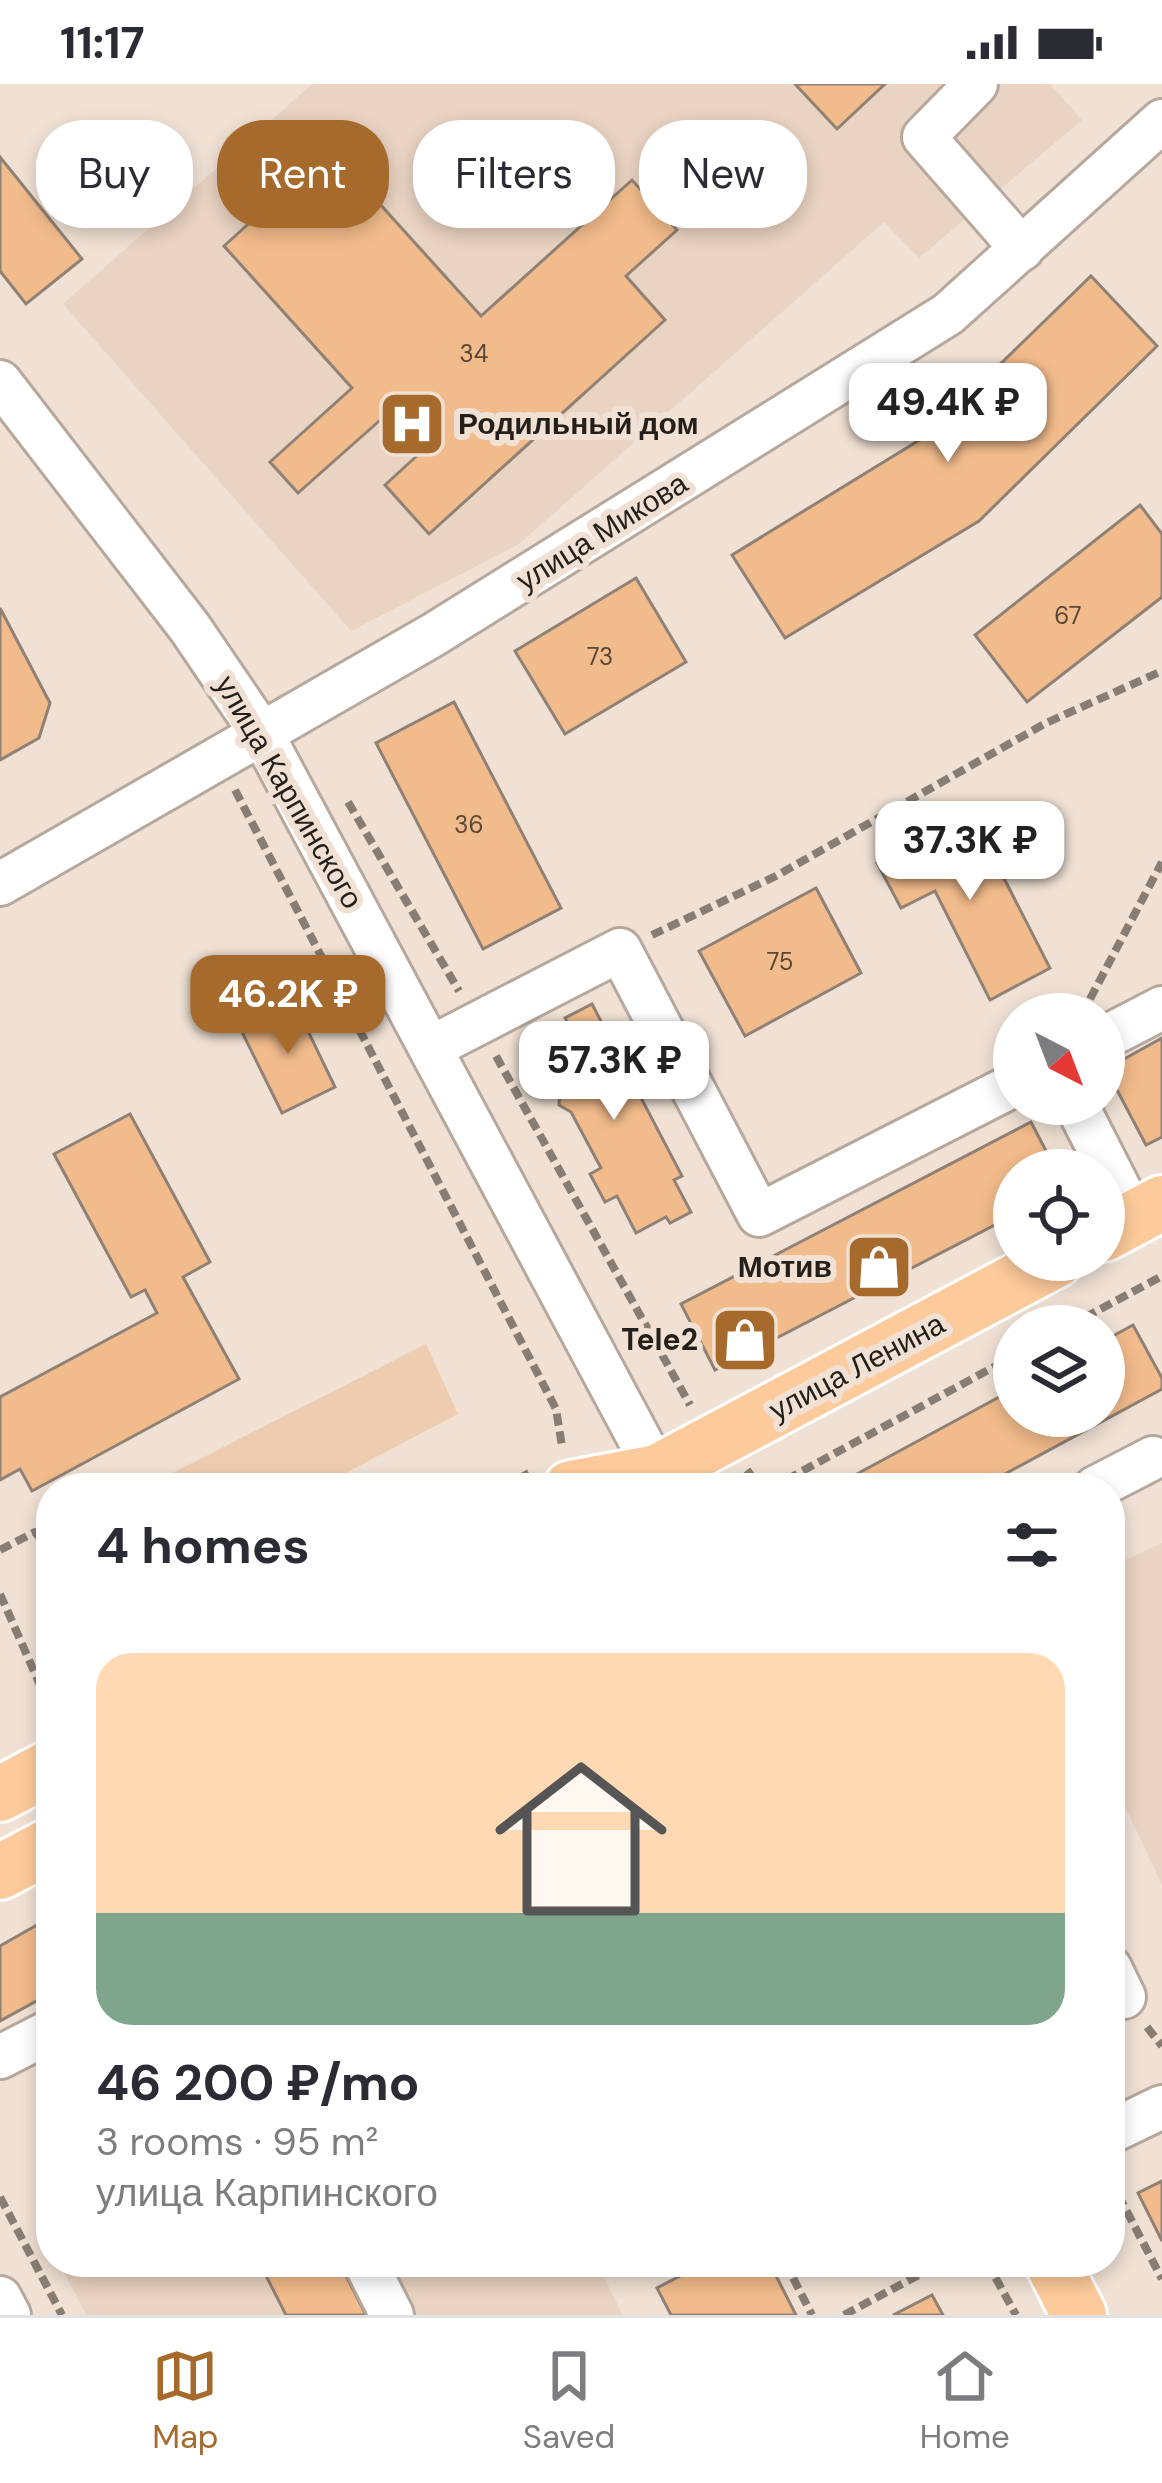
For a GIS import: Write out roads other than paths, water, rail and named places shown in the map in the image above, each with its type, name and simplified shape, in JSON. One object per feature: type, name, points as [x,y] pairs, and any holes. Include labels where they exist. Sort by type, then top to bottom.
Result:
[{"type":"main road","name":"улица Ленина","points":[[671,1473],[722,1439],[1017,1281]]},
{"type":"main road","points":[[0,1794],[36,1775]]},
{"type":"main road","points":[[0,1873],[36,1853]]},
{"type":"main road","points":[[1060,2277],[1079,2315]]},
{"type":"street","points":[[976,84],[924,137],[1022,249]]},
{"type":"street","name":"улица Микова","points":[[0,884],[644,507],[948,314],[1162,121]]},
{"type":"street","name":"улица Карпинского","points":[[0,382],[190,628],[262,734],[432,1047],[651,1473]]},
{"type":"street","points":[[432,1047],[620,950],[759,1215],[993,1096]]},
{"type":"street","points":[[1125,1027],[1162,1008]]},
{"type":"street","points":[[1086,1125],[1133,1218]]},
{"type":"street","points":[[1124,1473],[1153,1458]]},
{"type":"street","points":[[0,2057],[36,2039]]},
{"type":"street","points":[[1125,2125],[1162,2107]]},
{"type":"street","points":[[372,2277],[392,2315]]},
{"type":"street","points":[[0,2298],[8,2315]]},
{"type":"place","name":"Родильный дом","points":[[412,424]]},
{"type":"place","name":"Мотив","points":[[879,1267]]},
{"type":"place","name":"Tele2","points":[[745,1340]]}]
